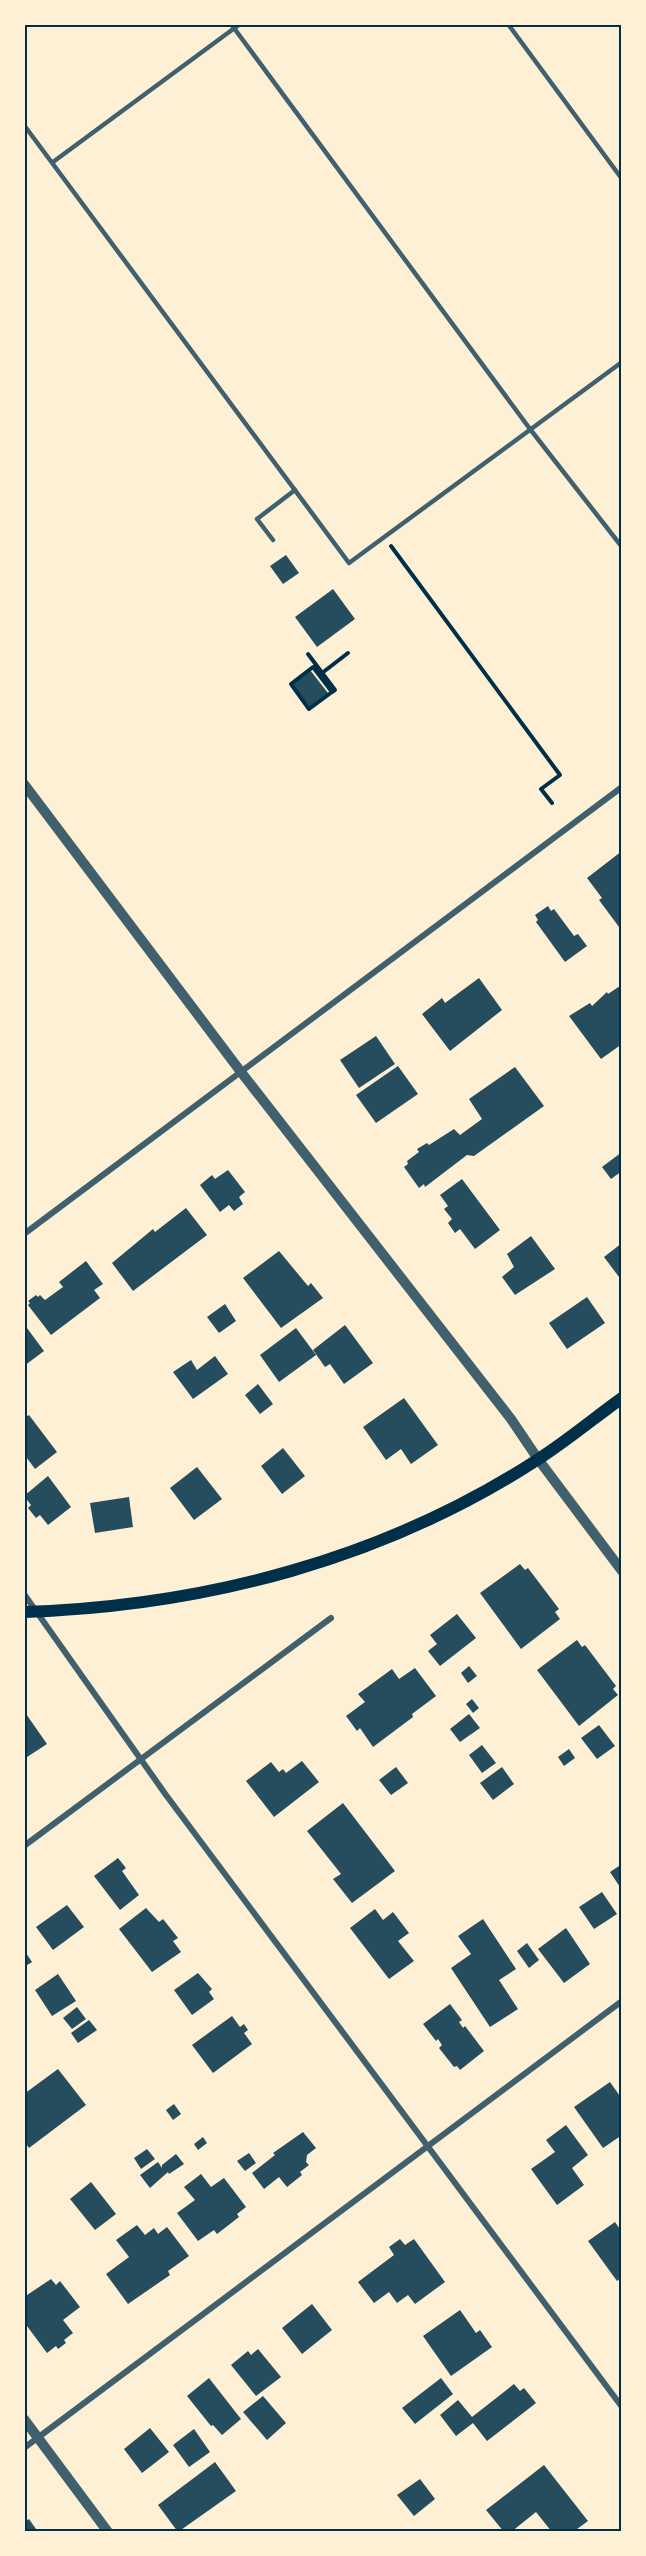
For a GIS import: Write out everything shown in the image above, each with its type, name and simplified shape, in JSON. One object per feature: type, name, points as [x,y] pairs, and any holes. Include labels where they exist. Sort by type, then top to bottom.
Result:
[{"type":"main road","points":[[24,1612],[163,1600],[251,1583],[337,1557],[431,1518],[538,1459],[622,1398]]},
{"type":"street","points":[[24,784],[241,1072],[504,1410],[622,1571]]},
{"type":"street","points":[[24,1234],[622,787]]},
{"type":"street","points":[[24,1594],[141,1760],[622,2408]]},
{"type":"street","points":[[24,1846],[331,1618]]},
{"type":"street","points":[[24,2448],[622,2001]]},
{"type":"street","points":[[24,2419],[108,2532]]},
{"type":"lane","points":[[52,162],[233,26],[240,24]]},
{"type":"lane","points":[[507,24],[622,179]]},
{"type":"lane","points":[[233,26],[530,429],[622,547]]},
{"type":"lane","points":[[24,125],[349,563],[622,362]]},
{"type":"lane","points":[[273,540],[258,519],[295,490]]},
{"type":"path","points":[[385,537],[560,775],[541,789],[552,803]]},
{"type":"path","points":[[321,678],[348,652]]},
{"type":"path","points":[[308,654],[321,678],[335,690],[309,709],[291,684],[313,667],[321,678]]},
{"type":"building","points":[[286,555],[299,573],[283,584],[270,566]]},
{"type":"building","points":[[333,589],[355,619],[317,647],[295,617]]},
{"type":"building","points":[[310,670],[328,693],[310,707],[292,684]]},
{"type":"building","points":[[622,851],[622,931],[599,900],[602,898],[587,878]]},
{"type":"building","points":[[548,906],[551,911],[554,909],[574,936],[578,934],[587,946],[565,962],[536,922],[538,920],[535,915]]},
{"type":"building","points":[[479,978],[502,1010],[450,1051],[422,1014],[442,998],[445,1003]]},
{"type":"building","points":[[620,986],[622,989],[622,1044],[601,1059],[569,1016],[590,1003],[592,1006],[607,992],[608,994]]},
{"type":"building","points":[[376,1036],[395,1064],[359,1088],[340,1060]]},
{"type":"building","points":[[398,1066],[418,1094],[376,1123],[356,1095]]},
{"type":"building","points":[[515,1067],[544,1106],[474,1156],[467,1155],[425,1187],[424,1184],[419,1188],[404,1167],[408,1164],[407,1161],[419,1152],[417,1149],[427,1143],[429,1145],[454,1129],[460,1135],[482,1119],[469,1099]]},
{"type":"building","points":[[622,1152],[622,1171],[611,1179],[602,1167]]},
{"type":"building","points":[[228,1170],[245,1192],[239,1197],[243,1204],[234,1211],[229,1205],[220,1212],[200,1185],[212,1175],[215,1179]]},
{"type":"building","points":[[462,1179],[500,1230],[475,1249],[460,1229],[455,1233],[448,1223],[452,1219],[444,1209],[448,1206],[440,1195]]},
{"type":"building","points":[[186,1208],[207,1235],[133,1291],[112,1263],[153,1229],[155,1232]]},
{"type":"building","points":[[531,1236],[555,1269],[515,1295],[502,1277],[514,1267],[507,1254]]},
{"type":"building","points":[[622,1243],[622,1281],[604,1257]]},
{"type":"building","points":[[279,1251],[308,1286],[311,1283],[323,1298],[281,1328],[243,1278]]},
{"type":"building","points":[[86,1261],[103,1284],[94,1290],[100,1298],[51,1335],[28,1305],[30,1303],[28,1301],[36,1295],[38,1297],[40,1295],[45,1300],[63,1287],[59,1282]]},
{"type":"building","points":[[587,1297],[605,1323],[567,1349],[549,1323]]},
{"type":"building","points":[[225,1304],[236,1321],[219,1333],[207,1317]]},
{"type":"building","points":[[24,1324],[44,1351],[24,1366]]},
{"type":"building","points":[[345,1325],[373,1363],[344,1384],[330,1364],[325,1367],[313,1350]]},
{"type":"building","points":[[296,1328],[316,1355],[279,1382],[260,1355]]},
{"type":"building","points":[[215,1356],[228,1374],[193,1399],[173,1372],[191,1360],[197,1370]]},
{"type":"building","points":[[258,1384],[273,1404],[260,1414],[245,1395]]},
{"type":"building","points":[[404,1398],[438,1445],[411,1464],[401,1449],[386,1460],[363,1427]]},
{"type":"building","points":[[29,1415],[57,1452],[35,1469],[24,1454],[24,1418]]},
{"type":"building","points":[[283,1448],[305,1476],[282,1494],[261,1466]]},
{"type":"building","points":[[197,1467],[222,1499],[194,1520],[170,1488]]},
{"type":"building","points":[[48,1476],[71,1507],[48,1525],[40,1515],[36,1518],[28,1508],[31,1505],[24,1496]]},
{"type":"building","points":[[129,1497],[133,1527],[95,1533],[90,1503]]},
{"type":"building","points":[[520,1564],[525,1570],[528,1568],[559,1609],[555,1612],[560,1619],[521,1649],[480,1593]]},
{"type":"building","points":[[457,1614],[476,1638],[440,1666],[428,1651],[437,1644],[430,1635]]},
{"type":"building","points":[[577,1640],[582,1647],[585,1645],[616,1686],[613,1689],[618,1695],[579,1726],[537,1670]]},
{"type":"building","points":[[469,1666],[477,1676],[468,1683],[461,1673]]},
{"type":"building","points":[[415,1668],[436,1696],[412,1714],[413,1717],[373,1747],[360,1728],[357,1731],[346,1716],[365,1702],[358,1694],[392,1669],[399,1679]]},
{"type":"building","points":[[472,1699],[479,1708],[473,1713],[466,1704]]},
{"type":"building","points":[[24,1711],[47,1744],[24,1759]]},
{"type":"building","points":[[469,1714],[480,1728],[460,1742],[450,1729]]},
{"type":"building","points":[[599,1725],[615,1746],[597,1759],[581,1738]]},
{"type":"building","points":[[482,1745],[496,1763],[482,1773],[469,1755]]},
{"type":"building","points":[[569,1749],[575,1758],[564,1766],[558,1757]]},
{"type":"building","points":[[302,1761],[319,1782],[274,1817],[246,1781],[271,1762],[279,1772],[283,1769],[286,1773]]},
{"type":"building","points":[[396,1767],[408,1783],[391,1795],[379,1780]]},
{"type":"building","points":[[502,1767],[514,1784],[493,1800],[480,1783]]},
{"type":"building","points":[[343,1803],[395,1871],[352,1903],[333,1879],[341,1874],[307,1831]]},
{"type":"building","points":[[118,1858],[126,1868],[122,1871],[139,1895],[120,1910],[94,1876]]},
{"type":"building","points":[[622,1864],[622,1890],[610,1872]]},
{"type":"building","points":[[602,1892],[617,1914],[594,1929],[579,1907]]},
{"type":"building","points":[[67,1905],[84,1927],[53,1950],[36,1927]]},
{"type":"building","points":[[146,1908],[159,1922],[163,1919],[178,1938],[173,1941],[181,1952],[152,1972],[119,1929]]},
{"type":"building","points":[[375,1909],[383,1920],[393,1912],[409,1933],[398,1941],[414,1961],[389,1979],[350,1928]]},
{"type":"building","points":[[483,1919],[516,1969],[499,1980],[518,2009],[490,2027],[451,1968],[471,1954],[458,1936]]},
{"type":"building","points":[[566,1928],[590,1964],[564,1983],[538,1949]]},
{"type":"building","points":[[527,1943],[539,1960],[529,1968],[517,1951]]},
{"type":"building","points":[[24,1950],[32,1962],[24,1967]]},
{"type":"building","points":[[198,1973],[212,1989],[209,1992],[214,1999],[192,2015],[174,1990]]},
{"type":"building","points":[[58,1974],[76,2001],[52,2016],[35,1990]]},
{"type":"building","points":[[450,2004],[462,2020],[459,2022],[463,2028],[465,2026],[484,2051],[460,2070],[457,2066],[454,2067],[439,2048],[442,2045],[438,2039],[436,2041],[423,2024]]},
{"type":"building","points":[[77,2007],[86,2019],[72,2029],[63,2018]]},
{"type":"building","points":[[232,2016],[240,2027],[244,2024],[248,2030],[244,2033],[252,2044],[213,2073],[192,2045]]},
{"type":"building","points":[[89,2020],[97,2030],[78,2043],[71,2033]]},
{"type":"building","points":[[58,2069],[86,2105],[29,2148],[24,2141],[24,2094]]},
{"type":"building","points":[[610,2082],[622,2099],[622,2135],[603,2148],[574,2107]]},
{"type":"building","points":[[174,2104],[181,2114],[173,2120],[166,2110]]},
{"type":"building","points":[[566,2125],[588,2155],[572,2168],[584,2185],[557,2205],[531,2169],[555,2152],[546,2140]]},
{"type":"building","points":[[303,2132],[316,2148],[307,2155],[306,2162],[309,2165],[300,2172],[302,2175],[287,2187],[279,2177],[264,2189],[252,2173],[275,2155],[273,2153]]},
{"type":"building","points":[[203,2137],[207,2143],[198,2150],[194,2144]]},
{"type":"building","points":[[147,2149],[155,2159],[141,2169],[134,2158]]},
{"type":"building","points":[[249,2153],[256,2163],[245,2171],[237,2161]]},
{"type":"building","points":[[176,2154],[184,2164],[169,2174],[168,2172],[150,2188],[140,2175],[158,2162],[162,2168],[162,2165]]},
{"type":"building","points":[[201,2174],[211,2187],[224,2178],[246,2207],[237,2214],[239,2217],[217,2234],[214,2230],[198,2241],[177,2213],[195,2200],[184,2187]]},
{"type":"building","points":[[91,2182],[116,2214],[95,2230],[70,2199]]},
{"type":"building","points":[[615,2222],[622,2232],[622,2277],[617,2281],[588,2241]]},
{"type":"building","points":[[137,2225],[145,2235],[154,2228],[158,2234],[167,2227],[189,2256],[168,2271],[170,2275],[128,2304],[106,2274],[129,2257],[116,2240]]},
{"type":"building","points":[[400,2239],[405,2245],[414,2239],[445,2282],[415,2304],[408,2295],[397,2303],[389,2292],[374,2303],[358,2282],[394,2255],[389,2247]]},
{"type":"building","points":[[51,2279],[56,2285],[60,2281],[80,2307],[63,2320],[73,2333],[64,2340],[66,2343],[58,2349],[56,2346],[47,2353],[24,2322],[24,2297]]},
{"type":"building","points":[[312,2304],[332,2330],[302,2354],[282,2328]]},
{"type":"building","points":[[460,2310],[476,2333],[480,2330],[492,2347],[451,2376],[423,2336]]},
{"type":"building","points":[[258,2349],[281,2377],[256,2396],[231,2365],[248,2351],[251,2355]]},
{"type":"building","points":[[209,2378],[241,2419],[222,2435],[213,2425],[211,2426],[187,2396]]},
{"type":"building","points":[[441,2378],[453,2394],[415,2424],[402,2408]]},
{"type":"building","points":[[514,2384],[520,2391],[524,2388],[536,2403],[487,2441],[473,2423],[456,2436],[440,2415],[458,2400],[472,2417]]},
{"type":"building","points":[[263,2396],[286,2423],[267,2440],[243,2412]]},
{"type":"building","points":[[150,2428],[169,2452],[142,2473],[124,2449]]},
{"type":"building","points":[[194,2429],[210,2452],[189,2467],[173,2445]]},
{"type":"building","points":[[215,2462],[236,2491],[178,2532],[158,2505]]},
{"type":"building","points":[[544,2465],[588,2521],[573,2532],[552,2532],[536,2512],[511,2532],[504,2532],[486,2510]]},
{"type":"building","points":[[420,2479],[435,2499],[414,2516],[397,2495]]},
{"type":"building","points":[[29,2519],[38,2532],[24,2532],[24,2522]]}]
